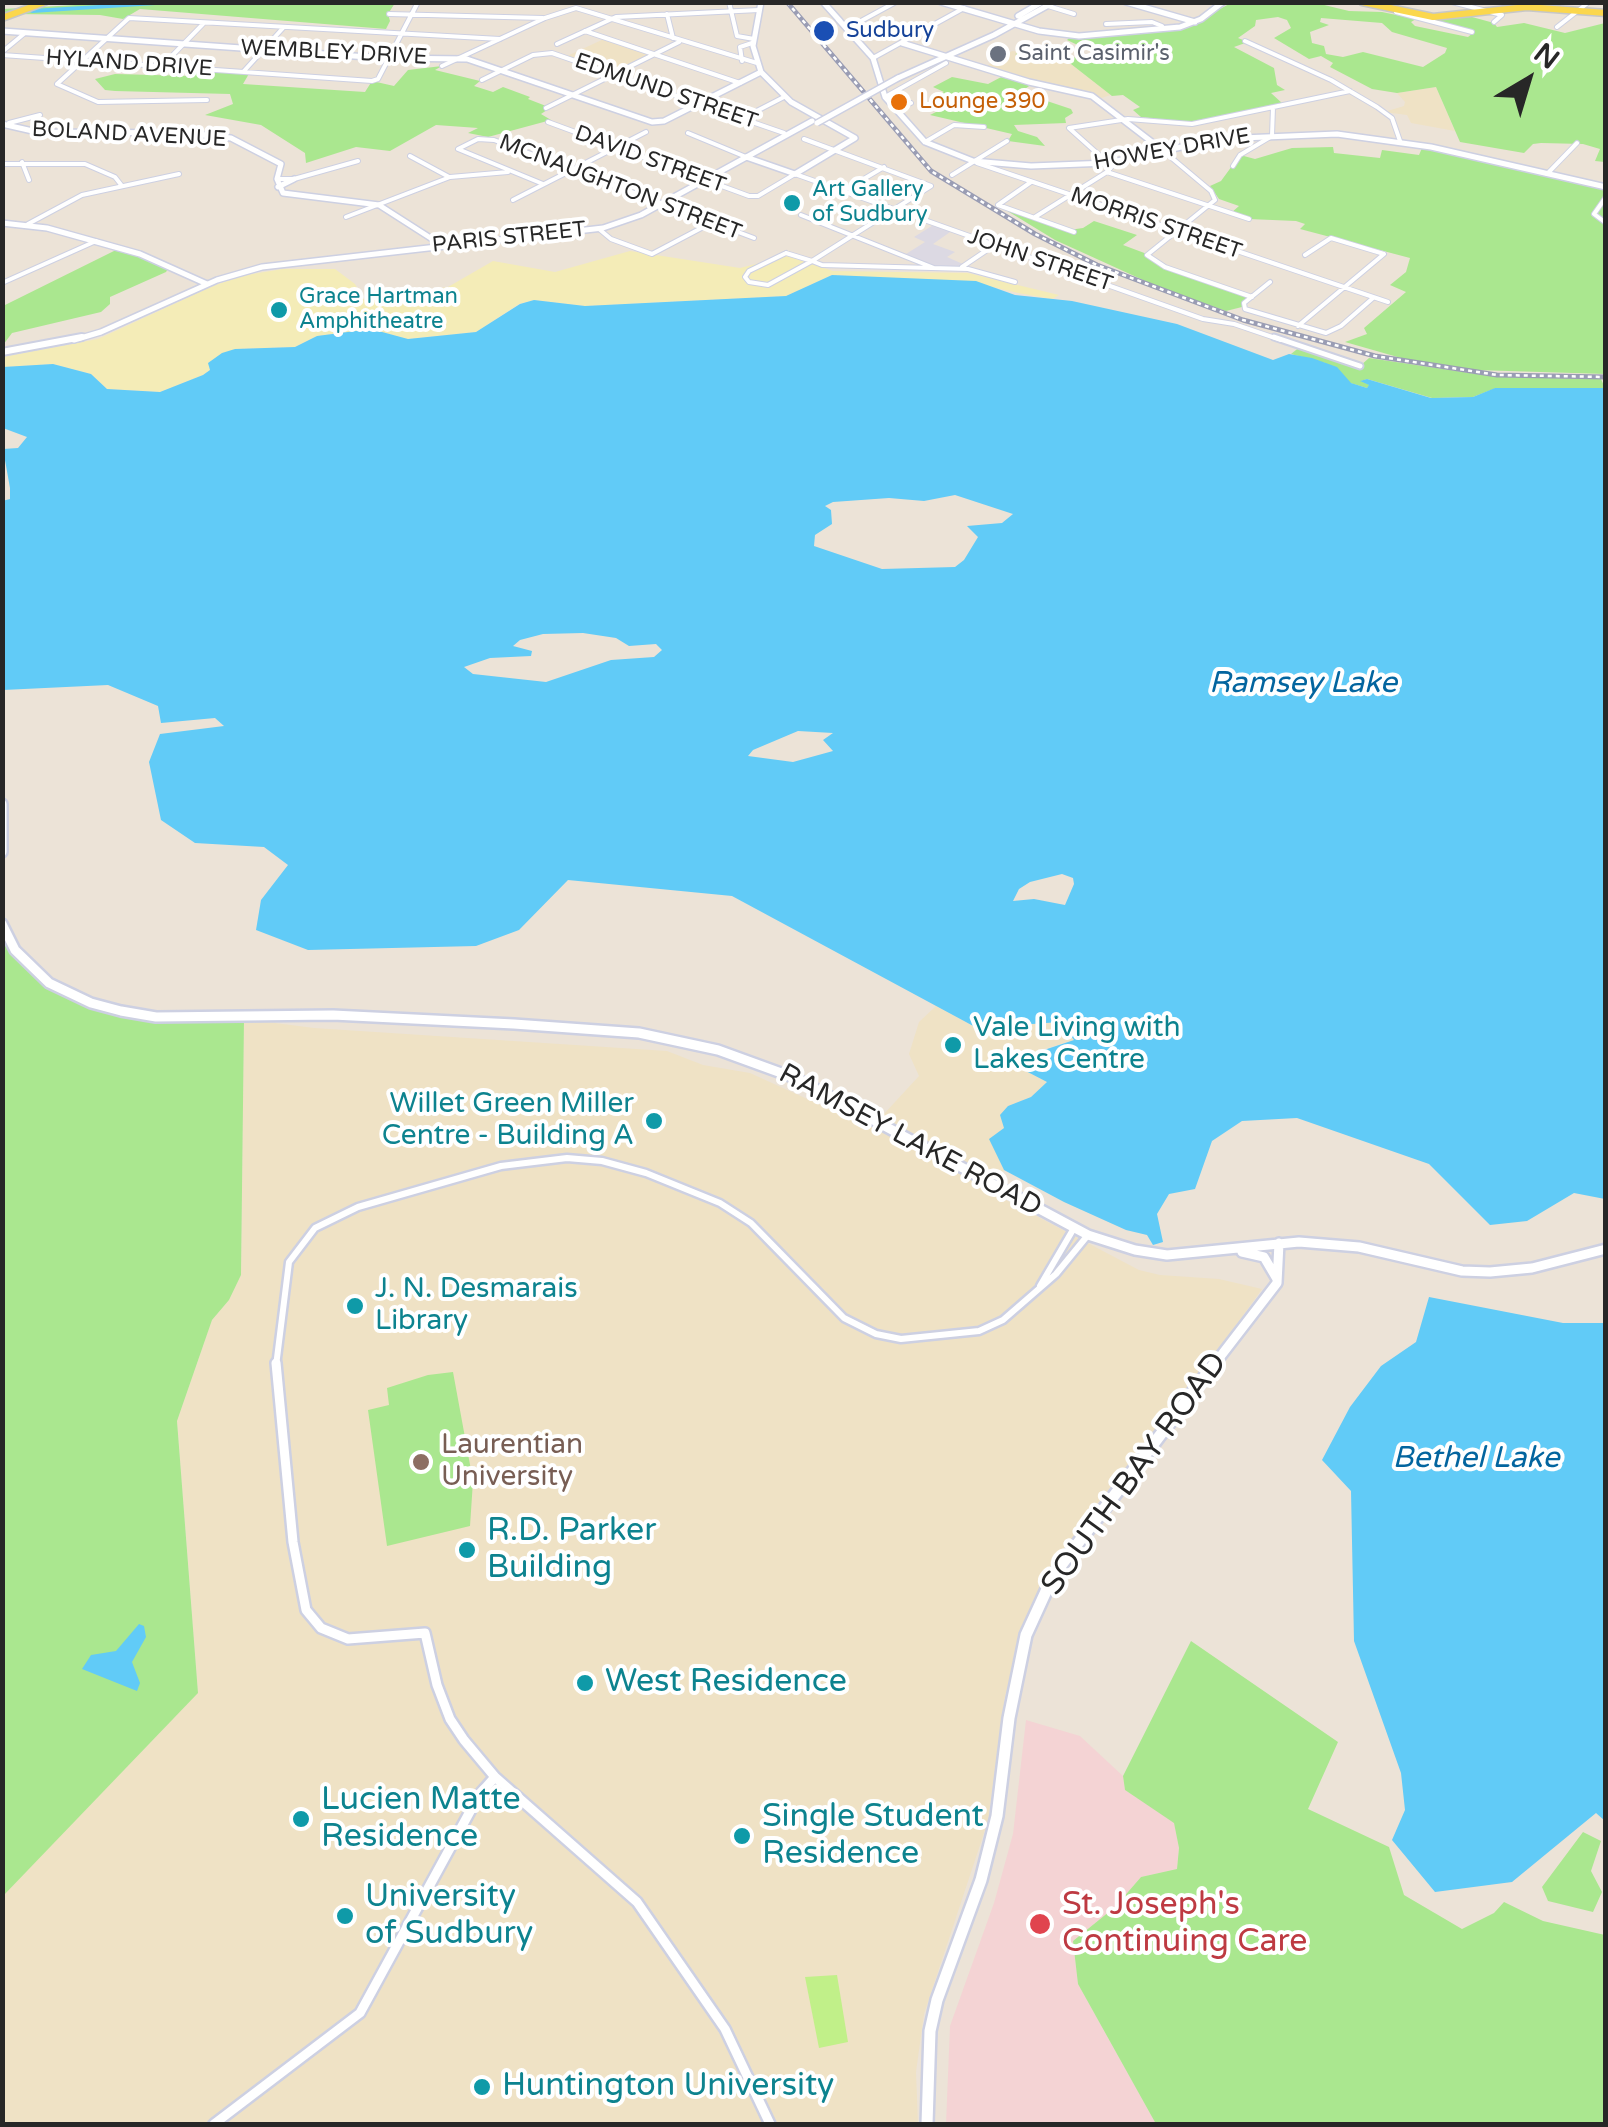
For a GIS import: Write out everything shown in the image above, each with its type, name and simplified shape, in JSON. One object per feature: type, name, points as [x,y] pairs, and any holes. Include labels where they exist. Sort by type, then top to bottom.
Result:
[{"type":"main road","points":[[2,18],[45,2]]},
{"type":"main road","points":[[1364,3],[1433,18],[1527,7],[1606,13]]},
{"type":"street","points":[[388,58],[418,2]]},
{"type":"street","points":[[729,2],[738,37],[754,41]]},
{"type":"street","points":[[824,2],[873,58],[885,98],[925,142],[954,126],[984,128]]},
{"type":"street","points":[[850,30],[896,2]]},
{"type":"street","points":[[941,2],[998,16],[1012,24],[1073,33],[1162,26],[1177,20]]},
{"type":"street","points":[[952,2],[1026,28],[1079,36],[1172,28],[1222,3]]},
{"type":"street","points":[[1126,2],[1177,20],[1192,21]]},
{"type":"street","points":[[1452,2],[1502,15],[1494,22]]},
{"type":"street","points":[[1557,28],[1589,2]]},
{"type":"street","points":[[1048,4],[1074,14]]},
{"type":"street","name":"PARIS STREET","points":[[2,352],[79,338],[204,283],[249,270],[301,260],[599,229],[662,204],[938,54],[1012,24],[1022,14],[1048,4]]},
{"type":"street","name":"PARIS STREET","points":[[895,78],[946,60],[1048,4]]},
{"type":"street","points":[[557,44],[612,19],[760,6],[754,41],[761,72],[784,97],[855,138],[795,174]]},
{"type":"street","points":[[442,66],[572,8],[757,63]]},
{"type":"street","points":[[873,58],[965,8]]},
{"type":"street","points":[[1396,12],[1472,32]]},
{"type":"street","points":[[389,14],[545,18]]},
{"type":"street","points":[[668,14],[673,39]]},
{"type":"street","points":[[998,16],[1022,14]]},
{"type":"street","points":[[207,100],[95,102],[57,86],[129,18],[500,39]]},
{"type":"street","points":[[162,66],[204,22]]},
{"type":"street","points":[[1106,24],[1152,22],[1162,26]]},
{"type":"street","points":[[244,72],[283,28]]},
{"type":"street","points":[[585,31],[740,83]]},
{"type":"street","name":"WEMBLEY DRIVE","points":[[2,32],[388,58],[458,58],[656,122],[699,103]]},
{"type":"street","points":[[2,53],[25,33]]},
{"type":"street","points":[[742,61],[740,47],[754,41]]},
{"type":"street","points":[[1245,41],[1350,91],[1391,116],[1400,141]]},
{"type":"street","points":[[546,108],[680,42]]},
{"type":"street","points":[[902,42],[946,60],[1084,93],[1124,119],[1214,194],[1211,205],[1147,255],[1165,267],[1252,296]]},
{"type":"street","name":"HYLAND DRIVE","points":[[2,53],[374,81],[388,58]]},
{"type":"street","name":"EDMUND STREET","points":[[502,70],[547,53],[784,132]]},
{"type":"street","points":[[885,98],[946,60]]},
{"type":"street","points":[[482,80],[502,70]]},
{"type":"street","points":[[699,103],[761,72]]},
{"type":"street","points":[[1249,219],[1110,166],[1069,128],[1124,119],[1189,125],[1350,91]]},
{"type":"street","points":[[742,118],[784,97]]},
{"type":"street","points":[[896,109],[911,104]]},
{"type":"street","points":[[1234,166],[1238,157],[1273,134],[1273,107]]},
{"type":"street","points":[[6,124],[40,115]]},
{"type":"street","name":"DAVID STREET","points":[[548,122],[753,197],[795,174]]},
{"type":"street","name":"BOLAND AVENUE","points":[[6,124],[36,132],[225,137],[250,145],[279,162],[278,183]]},
{"type":"street","points":[[513,200],[646,132]]},
{"type":"street","name":"JOHN STREET","points":[[688,133],[1203,319],[1223,321],[1360,366]]},
{"type":"street","name":"HOWEY DRIVE","points":[[973,161],[1110,166],[1181,145],[1273,134],[1346,134],[1400,141],[1606,187]]},
{"type":"street","name":"MCNAUGHTON STREET","points":[[511,171],[458,150],[486,138],[754,238]]},
{"type":"street","points":[[804,140],[930,185],[812,261],[768,285],[753,284],[746,277],[752,269],[786,253],[812,261],[832,266],[959,269],[1016,282]]},
{"type":"street","points":[[952,175],[1007,141]]},
{"type":"street","name":"MORRIS STREET","points":[[925,142],[1388,302]]},
{"type":"street","points":[[1152,142],[1181,145]]},
{"type":"street","points":[[1548,174],[1577,142]]},
{"type":"street","points":[[410,156],[450,177]]},
{"type":"street","points":[[278,183],[358,161]]},
{"type":"street","points":[[22,162],[29,180]]},
{"type":"street","points":[[2,164],[85,164],[115,176],[122,186]]},
{"type":"street","points":[[1034,218],[1110,166]]},
{"type":"street","points":[[844,191],[884,167]]},
{"type":"street","points":[[346,217],[450,177],[511,171],[543,184]]},
{"type":"street","points":[[28,224],[82,195],[178,174]]},
{"type":"street","points":[[1032,182],[998,205],[1074,232]]},
{"type":"street","points":[[278,183],[291,195],[379,205],[443,246]]},
{"type":"street","points":[[1606,198],[1594,214],[1606,222]]},
{"type":"street","points":[[801,216],[927,262],[934,269]]},
{"type":"street","points":[[2,223],[28,224],[154,258],[204,283]]},
{"type":"street","points":[[599,229],[612,239],[652,254],[710,224]]},
{"type":"street","points":[[1298,326],[1384,254],[1331,238],[1305,255]]},
{"type":"street","points":[[2,283],[96,241]]},
{"type":"street","points":[[959,269],[994,245]]},
{"type":"street","points":[[1270,282],[1243,306],[1330,333],[1374,297]]},
{"type":"street","points":[[2,804],[2,852]]},
{"type":"street","name":"RAMSEY LAKE ROAD","points":[[2,924],[16,950],[49,983],[90,1003],[121,1012],[156,1017],[334,1014],[532,1025],[640,1033],[718,1050],[795,1078],[1088,1235],[1167,1256],[1279,1243],[1359,1247],[1462,1270],[1490,1272],[1532,1268],[1606,1249]]},
{"type":"street","points":[[770,2124],[725,2028],[636,1902],[495,1777],[450,1719],[436,1684],[425,1632],[348,1639],[321,1628],[306,1610],[293,1542],[276,1364],[285,1280],[294,1250],[331,1218],[358,1206],[501,1166],[567,1158],[602,1161],[646,1173],[720,1203],[751,1224],[838,1314],[876,1334],[901,1339],[978,1331],[1003,1320],[1040,1288],[1088,1235]]},
{"type":"street","points":[[1040,1288],[1074,1228]]},
{"type":"street","points":[[1278,1280],[1279,1243]]},
{"type":"street","points":[[1230,1249],[1264,1257],[1278,1280]]},
{"type":"street","name":"SOUTH BAY ROAD","points":[[927,2124],[930,2030],[937,2000],[981,1880],[997,1816],[1026,1635],[1054,1576],[1083,1535],[1278,1280]]},
{"type":"street","points":[[214,2124],[360,2014],[480,1795],[495,1777]]},
{"type":"shaded area","points":[[606,38],[654,54],[614,73],[565,57]]},
{"type":"shaded area","points":[[1012,51],[1062,57],[1111,95],[1098,99],[983,68]]},
{"type":"shaded area","points":[[1436,87],[1455,131],[1411,123],[1407,115],[1384,112],[1404,106],[1397,93]]},
{"type":"shaded area","points":[[935,224],[953,230],[933,244],[955,252],[947,257],[965,265],[960,269],[935,269],[906,254],[925,242],[914,237]]},
{"type":"shaded area","name":"Laurentian University","points":[[936,1006],[977,1028],[1060,1022],[1075,1040],[1044,1049],[1020,1068],[1047,1082],[1031,1097],[1008,1106],[1004,1128],[990,1139],[1004,1170],[989,1191],[1139,1270],[1219,1279],[1262,1289],[1093,1509],[1046,1577],[1025,1622],[1005,1696],[988,1821],[924,2014],[916,2072],[918,2124],[3,2124],[2,1896],[198,1693],[177,1421],[212,1320],[229,1300],[241,1275],[244,1019],[314,1028],[667,1051],[703,1065],[750,1073],[871,1128],[919,1076],[909,1054],[919,1022]]},
{"type":"shaded area","name":"St. Joseph's Continuing Care","points":[[1026,1720],[1080,1736],[1123,1776],[1125,1790],[1174,1822],[1179,1848],[1177,1869],[1141,1877],[1115,1907],[1073,1941],[1078,1984],[1156,2124],[946,2124],[950,2026],[994,1903],[1013,1834]]},
{"type":"green space","points":[[1233,2],[1316,3],[1349,11],[1382,12],[1416,19],[1411,22],[1415,26],[1468,37],[1473,33],[1425,19],[1472,17],[1497,27],[1524,23],[1565,33],[1605,23],[1605,162],[1595,161],[1600,149],[1583,144],[1533,144],[1524,153],[1460,142],[1436,87],[1397,93],[1372,89],[1330,67],[1333,63],[1321,56],[1309,59],[1274,38],[1291,28],[1287,20],[1278,17],[1256,20],[1255,26],[1238,38],[1248,42],[1234,47],[1274,68],[1277,85],[1285,90],[1271,93],[1283,104],[1192,123],[1141,117],[1133,110],[1140,107],[1123,95],[1112,96],[1062,57],[1047,52],[1027,58],[1015,54],[1050,47],[1067,56],[1094,61],[1101,56],[1067,40],[1184,28]],"holes":[[[1321,18],[1382,23],[1392,32],[1447,48],[1445,53],[1423,67],[1363,52],[1343,57],[1326,54],[1324,46],[1312,43],[1310,32],[1329,25],[1320,22]]]},
{"type":"green space","points":[[395,3],[388,14],[386,29],[140,9],[123,19],[14,14],[3,18],[3,9],[94,4]]},
{"type":"green space","points":[[442,66],[435,70],[480,81],[474,86],[493,92],[503,87],[530,97],[546,106],[541,114],[551,120],[488,137],[468,133],[478,128],[436,125],[390,151],[356,147],[306,163],[305,153],[261,125],[205,115],[233,104],[230,94],[105,90],[95,79],[115,74],[191,76],[197,69],[250,72],[243,84],[365,92],[372,81],[394,86],[408,70]]},
{"type":"green space","points":[[1005,75],[1034,83],[1020,92],[1071,109],[1073,113],[1065,118],[1066,123],[1014,125],[1045,146],[1008,141],[1012,134],[930,115],[938,111],[931,108],[938,104],[934,98],[944,92],[933,87],[952,77],[988,84]]},
{"type":"green space","points":[[1333,147],[1334,153],[1380,158],[1382,150],[1419,155],[1422,148],[1601,188],[1606,193],[1605,374],[1476,370],[1408,360],[1345,342],[1367,334],[1364,328],[1406,292],[1390,285],[1406,272],[1410,258],[1300,229],[1305,224],[1296,221],[1249,219],[1231,213],[1239,206],[1219,199],[1210,186],[1221,181],[1240,155],[1255,159],[1292,148]]},
{"type":"green space","points":[[996,204],[1069,230],[1094,221],[1137,235],[1123,245],[1147,254],[1155,262],[1251,296],[1242,307],[1226,311],[1165,290],[1055,240]]},
{"type":"green space","points":[[120,248],[170,266],[166,272],[110,297],[110,304],[101,312],[12,333],[3,345],[3,306]]},
{"type":"green space","points":[[1301,346],[1360,366],[1369,358],[1497,377],[1601,379],[1605,388],[1496,388],[1473,397],[1432,398],[1367,379],[1361,381],[1370,385],[1367,388],[1350,383],[1325,363],[1291,354]]},
{"type":"green space","points":[[2,933],[43,985],[81,1005],[154,1023],[244,1019],[241,1275],[229,1300],[212,1320],[177,1421],[198,1693],[3,1896]]},
{"type":"green space","points":[[453,1372],[473,1481],[470,1526],[387,1546],[368,1410],[389,1405],[387,1388]]},
{"type":"green space","points":[[1191,1641],[1338,1742],[1308,1809],[1389,1847],[1404,1895],[1462,1929],[1494,1913],[1504,1902],[1543,1921],[1605,1935],[1605,2124],[1156,2124],[1078,1984],[1073,1941],[1115,1907],[1141,1877],[1177,1869],[1179,1848],[1174,1823],[1125,1790],[1123,1776]]},
{"type":"green space","points":[[1583,1832],[1601,1841],[1591,1871],[1602,1892],[1593,1912],[1548,1901],[1542,1887]]},
{"type":"green space","points":[[837,1975],[848,2042],[819,2048],[805,1977]]},
{"type":"sand","points":[[630,251],[740,268],[787,256],[833,271],[968,273],[1059,295],[1052,299],[976,283],[832,275],[786,296],[585,306],[534,300],[519,304],[476,332],[407,339],[371,329],[317,336],[295,347],[235,349],[209,362],[210,370],[203,375],[160,392],[107,389],[91,374],[53,364],[3,367],[2,357],[98,339],[215,285],[246,275],[283,269],[335,269],[355,284],[364,300],[448,287],[493,261],[555,272]]},
{"type":"water","name":"Ramsey Lake","points":[[832,275],[976,281],[1015,295],[1072,301],[1177,324],[1273,360],[1289,354],[1312,358],[1337,367],[1351,383],[1367,388],[1369,385],[1360,381],[1367,379],[1431,398],[1473,397],[1495,388],[1605,388],[1605,1199],[1574,1193],[1527,1221],[1490,1225],[1429,1164],[1297,1118],[1242,1121],[1212,1141],[1195,1189],[1169,1194],[1157,1214],[1163,1242],[1153,1245],[1147,1235],[1126,1230],[1064,1202],[1004,1170],[989,1139],[1004,1128],[1000,1115],[1008,1106],[1031,1097],[1047,1082],[1020,1068],[1026,1056],[1074,1040],[1060,1022],[977,1028],[732,896],[568,880],[519,930],[476,946],[308,950],[256,930],[261,900],[288,865],[264,847],[195,843],[161,820],[149,762],[160,734],[224,726],[215,718],[161,723],[158,706],[108,685],[3,690],[2,501],[10,499],[10,488],[3,449],[18,448],[27,437],[3,428],[3,367],[53,364],[91,374],[107,389],[160,392],[203,375],[210,370],[208,363],[235,349],[295,347],[317,336],[371,329],[408,339],[476,332],[520,304],[534,300],[585,306],[786,296]],"holes":[[[955,495],[1013,514],[1002,523],[967,526],[978,537],[955,567],[882,569],[814,546],[815,535],[832,524],[831,510],[825,506],[833,502],[889,498],[924,501]],[[583,633],[616,638],[629,646],[656,644],[662,650],[654,657],[611,660],[546,682],[473,674],[464,667],[490,658],[531,656],[532,651],[513,646],[543,634]],[[798,731],[833,733],[823,740],[833,751],[793,762],[748,756],[753,750]],[[1062,874],[1073,878],[1074,884],[1065,905],[1034,899],[1013,901],[1019,889]]]},
{"type":"water","name":"Bethel Lake","points":[[1429,1297],[1563,1323],[1606,1323],[1605,1821],[1596,1813],[1512,1882],[1435,1892],[1392,1840],[1405,1810],[1401,1773],[1354,1641],[1351,1491],[1322,1460],[1350,1407],[1381,1366],[1416,1342]]},
{"type":"water","points":[[139,1624],[144,1626],[146,1637],[132,1662],[140,1683],[137,1691],[82,1669],[91,1655],[116,1651]]},
{"type":"waterway","points":[[32,11],[199,2]]},
{"type":"railway","points":[[787,2],[931,171],[1035,234],[1097,265],[1243,320],[1375,356],[1497,375],[1606,377]]},
{"type":"place","name":"Sudbury","points":[[824,31]]},
{"type":"place","name":"Saint Casimir's","points":[[998,54]]},
{"type":"place","name":"Lounge 390","points":[[899,102]]},
{"type":"place","name":"Art Gallery of Sudbury","points":[[792,203]]},
{"type":"place","name":"Grace Hartman Amphitheatre","points":[[279,310]]},
{"type":"place","name":"Vale Living with Lakes Centre","points":[[953,1045]]},
{"type":"place","name":"Willet Green Miller Centre - Building A","points":[[654,1121]]},
{"type":"place","name":"J. N. Desmarais Library","points":[[355,1306]]},
{"type":"place","name":"Laurentian University","points":[[421,1462]]},
{"type":"place","name":"R.D. Parker Building","points":[[467,1550]]},
{"type":"place","name":"West Residence","points":[[585,1683]]},
{"type":"place","name":"Lucien Matte Residence","points":[[301,1819]]},
{"type":"place","name":"Single Student Residence","points":[[742,1836]]},
{"type":"place","name":"University of Sudbury","points":[[345,1916]]},
{"type":"place","name":"St. Joseph's Continuing Care","points":[[1040,1924]]},
{"type":"place","name":"Huntington University","points":[[482,2087]]}]
